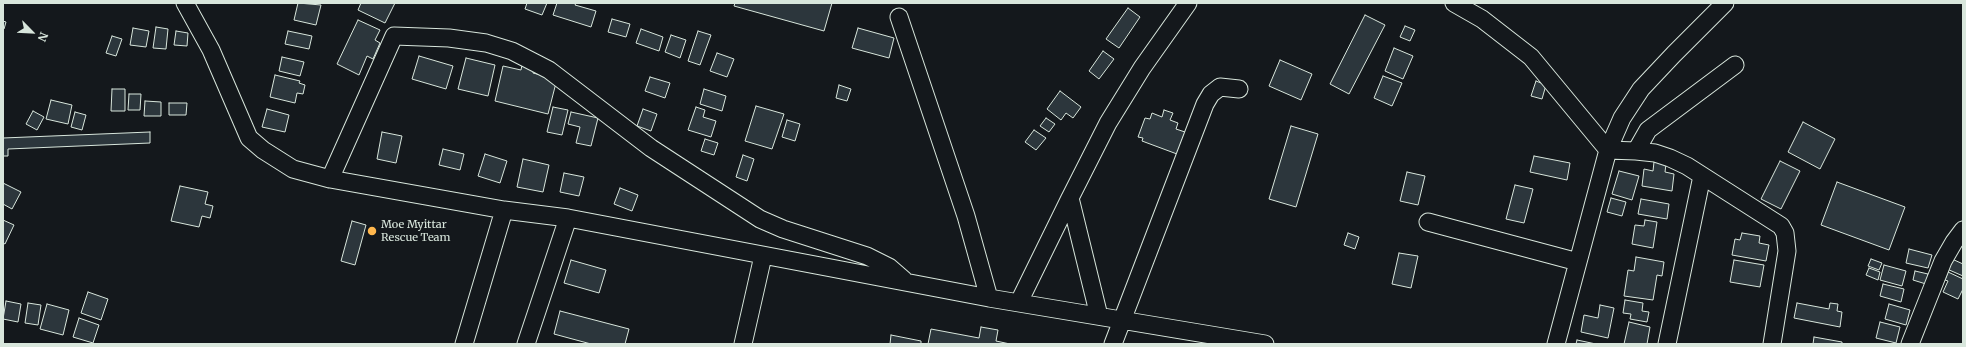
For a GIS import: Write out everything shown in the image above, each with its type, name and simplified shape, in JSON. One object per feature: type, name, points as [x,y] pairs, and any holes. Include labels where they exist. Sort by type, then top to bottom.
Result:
[{"type":"street","points":[[185,3],[211,50],[249,138],[268,154],[293,169],[330,179],[504,210],[568,218],[989,298],[1124,319],[1265,344]]},
{"type":"street","points":[[1019,302],[1108,123],[1142,68],[1188,3]]},
{"type":"street","points":[[1454,3],[1482,19],[1531,57],[1608,150],[1655,153],[1670,158],[1774,220],[1781,226],[1786,233],[1787,251],[1772,344]]},
{"type":"street","points":[[1556,344],[1608,150],[1622,118],[1641,89],[1726,3]]},
{"type":"street","points":[[899,17],[966,216],[989,298]]},
{"type":"street","points":[[330,179],[394,36],[450,38],[486,43],[512,51],[548,70],[651,148],[760,219],[783,229],[867,256],[889,267],[907,282]]},
{"type":"street","points":[[1636,151],[1648,130],[1735,65]]},
{"type":"street","points":[[1113,344],[1124,319],[1205,104],[1211,94],[1220,87],[1239,89]]},
{"type":"street","points":[[1667,344],[1702,176]]},
{"type":"street","points":[[1070,198],[1100,316]]},
{"type":"street","points":[[464,344],[504,210]]},
{"type":"street","points":[[526,344],[568,218]]},
{"type":"street","points":[[1428,222],[1578,262]]},
{"type":"street","points":[[1910,344],[1943,261],[1963,230]]},
{"type":"street","points":[[743,344],[763,256]]},
{"type":"building","points":[[298,3],[321,5],[316,25],[294,20]]},
{"type":"building","points":[[361,3],[395,3],[385,23],[358,10]]},
{"type":"building","points":[[527,3],[547,3],[542,15],[525,9]]},
{"type":"building","points":[[557,3],[576,3],[575,5],[596,11],[591,27],[553,15]]},
{"type":"building","points":[[735,3],[832,3],[824,31],[734,6]]},
{"type":"building","points":[[1128,8],[1140,17],[1119,48],[1106,39]]},
{"type":"building","points":[[1365,15],[1385,25],[1349,94],[1330,84]]},
{"type":"building","points":[[612,19],[630,24],[626,37],[608,32]]},
{"type":"building","points":[[358,20],[380,30],[375,40],[380,43],[373,59],[367,56],[359,75],[337,64]]},
{"type":"building","points":[[3,21],[6,22],[4,29],[3,29]]},
{"type":"building","points":[[1405,26],[1415,30],[1410,41],[1400,37]]},
{"type":"building","points":[[156,27],[168,29],[166,49],[153,48]]},
{"type":"building","points":[[133,28],[149,31],[146,47],[130,45]]},
{"type":"building","points":[[858,28],[894,38],[889,58],[852,48]]},
{"type":"building","points":[[641,29],[663,37],[659,51],[636,43]]},
{"type":"building","points":[[176,31],[188,33],[187,46],[174,45]]},
{"type":"building","points":[[288,31],[312,36],[309,49],[285,44]]},
{"type":"building","points":[[698,31],[711,35],[700,65],[688,61]]},
{"type":"building","points":[[671,35],[686,40],[680,58],[665,52]]},
{"type":"building","points":[[112,36],[122,39],[116,56],[106,53]]},
{"type":"building","points":[[1394,48],[1413,56],[1403,79],[1385,71]]},
{"type":"building","points":[[1103,51],[1114,59],[1099,79],[1089,71]]},
{"type":"building","points":[[717,53],[734,59],[727,77],[710,71]]},
{"type":"building","points":[[419,56],[453,66],[446,89],[412,79]]},
{"type":"building","points":[[282,57],[304,62],[300,76],[279,71]]},
{"type":"building","points":[[466,58],[495,65],[488,96],[458,89]]},
{"type":"building","points":[[1280,60],[1312,74],[1301,100],[1269,86]]},
{"type":"building","points":[[522,65],[534,68],[533,73],[557,79],[548,114],[495,101],[503,66],[521,70]]},
{"type":"building","points":[[275,75],[300,81],[299,83],[305,85],[303,94],[297,93],[295,103],[270,97]]},
{"type":"building","points":[[1383,76],[1402,83],[1392,106],[1374,98]]},
{"type":"building","points":[[650,77],[670,83],[665,98],[645,91]]},
{"type":"building","points":[[1536,81],[1546,85],[1542,99],[1531,96]]},
{"type":"building","points":[[839,85],[851,89],[847,101],[836,98]]},
{"type":"building","points":[[112,89],[125,89],[125,111],[111,111]]},
{"type":"building","points":[[704,89],[726,96],[722,111],[700,104]]},
{"type":"building","points":[[1060,91],[1081,107],[1073,118],[1066,113],[1061,120],[1047,109]]},
{"type":"building","points":[[129,94],[141,94],[140,110],[128,110]]},
{"type":"building","points":[[51,100],[72,105],[68,124],[46,119]]},
{"type":"building","points":[[145,101],[161,102],[161,116],[144,116]]},
{"type":"building","points":[[169,103],[187,103],[186,115],[169,115]]},
{"type":"building","points":[[756,106],[784,114],[772,149],[745,141]]},
{"type":"building","points":[[553,107],[568,110],[562,135],[547,132]]},
{"type":"building","points":[[696,107],[705,110],[703,117],[716,121],[711,137],[688,130]]},
{"type":"building","points":[[267,109],[289,115],[285,132],[262,127]]},
{"type":"building","points":[[643,109],[657,114],[651,131],[637,126]]},
{"type":"building","points":[[1164,110],[1173,113],[1170,120],[1178,123],[1176,129],[1185,132],[1177,154],[1142,141],[1143,138],[1138,137],[1145,118],[1150,119],[1152,113],[1162,117]]},
{"type":"building","points":[[33,111],[44,117],[37,130],[26,124]]},
{"type":"building","points":[[75,112],[86,115],[82,130],[71,127]]},
{"type":"building","points":[[571,112],[598,118],[591,146],[576,143],[580,127],[568,124]]},
{"type":"building","points":[[1046,118],[1055,124],[1049,132],[1040,126]]},
{"type":"building","points":[[787,120],[800,124],[795,141],[782,137]]},
{"type":"building","points":[[1803,122],[1835,139],[1820,169],[1788,152]]},
{"type":"building","points":[[1291,126],[1318,134],[1296,207],[1269,199]]},
{"type":"building","points":[[1034,130],[1046,138],[1036,150],[1025,142]]},
{"type":"building","points":[[150,132],[150,143],[8,149],[8,156],[3,156],[3,138]]},
{"type":"building","points":[[382,132],[402,136],[396,163],[377,159]]},
{"type":"building","points":[[705,139],[718,143],[714,155],[701,151]]},
{"type":"building","points":[[443,149],[464,154],[460,170],[439,165]]},
{"type":"building","points":[[485,154],[507,161],[500,183],[478,176]]},
{"type":"building","points":[[743,155],[754,159],[747,181],[736,177]]},
{"type":"building","points":[[1534,156],[1570,163],[1567,180],[1530,172]]},
{"type":"building","points":[[523,159],[549,165],[543,192],[517,187]]},
{"type":"building","points":[[1780,161],[1800,171],[1781,209],[1761,199]]},
{"type":"building","points":[[1654,162],[1666,164],[1665,172],[1674,174],[1672,191],[1642,186],[1644,169],[1653,171]]},
{"type":"building","points":[[1619,171],[1639,176],[1632,200],[1612,194]]},
{"type":"building","points":[[1407,172],[1425,176],[1418,205],[1400,201]]},
{"type":"building","points":[[564,173],[584,177],[579,196],[560,192]]},
{"type":"building","points":[[1837,182],[1905,207],[1889,250],[1821,225]]},
{"type":"building","points":[[3,183],[21,192],[12,209],[3,204]]},
{"type":"building","points":[[1515,185],[1533,189],[1524,223],[1506,219]]},
{"type":"building","points":[[180,186],[208,192],[205,204],[213,206],[210,218],[202,216],[199,227],[171,221]]},
{"type":"building","points":[[620,188],[638,195],[632,211],[614,204]]},
{"type":"building","points":[[1611,198],[1626,202],[1622,216],[1607,212]]},
{"type":"building","points":[[1641,199],[1669,204],[1667,219],[1638,214]]},
{"type":"building","points":[[3,220],[14,225],[5,244],[3,243]]},
{"type":"building","points":[[1645,220],[1657,222],[1653,248],[1632,244],[1635,225],[1644,226]]},
{"type":"building","points":[[352,221],[366,225],[355,265],[341,261]]},
{"type":"building","points":[[1348,233],[1359,237],[1355,249],[1344,245]]},
{"type":"building","points":[[1742,233],[1760,236],[1759,243],[1769,245],[1766,261],[1732,255],[1735,239],[1740,240]]},
{"type":"building","points":[[1909,249],[1932,255],[1928,268],[1906,263]]},
{"type":"building","points":[[1399,253],[1418,256],[1411,288],[1392,284]]},
{"type":"building","points":[[1636,257],[1664,262],[1662,276],[1657,275],[1653,300],[1624,296],[1628,270],[1634,271]]},
{"type":"building","points":[[1871,259],[1882,263],[1879,270],[1868,266]]},
{"type":"building","points":[[1952,259],[1963,264],[1963,276],[1947,269]]},
{"type":"building","points":[[571,260],[606,270],[599,293],[564,283]]},
{"type":"building","points":[[1734,260],[1764,265],[1760,287],[1730,282]]},
{"type":"building","points":[[1884,265],[1906,271],[1902,286],[1880,280]]},
{"type":"building","points":[[1869,268],[1880,272],[1878,280],[1866,275]]},
{"type":"building","points":[[1915,271],[1928,274],[1926,284],[1913,280]]},
{"type":"building","points":[[1948,272],[1963,279],[1963,289],[1958,299],[1943,292],[1948,281],[1945,280]]},
{"type":"building","points":[[1883,284],[1904,289],[1901,302],[1880,296]]},
{"type":"building","points":[[88,292],[108,299],[101,320],[81,313]]},
{"type":"building","points":[[1625,300],[1643,303],[1642,311],[1649,312],[1647,322],[1630,319],[1631,314],[1623,313]]},
{"type":"building","points":[[6,301],[21,304],[18,322],[3,319]]},
{"type":"building","points":[[28,303],[41,305],[38,325],[25,323]]},
{"type":"building","points":[[1797,303],[1829,309],[1830,303],[1838,304],[1837,311],[1842,312],[1840,327],[1794,318]]},
{"type":"building","points":[[47,304],[69,310],[63,335],[40,329]]},
{"type":"building","points":[[1889,304],[1910,310],[1906,325],[1885,319]]},
{"type":"building","points":[[1600,305],[1614,308],[1608,338],[1581,332],[1584,315],[1598,318]]},
{"type":"building","points":[[560,311],[629,329],[625,344],[591,344],[554,334]]},
{"type":"building","points":[[79,318],[99,325],[93,343],[73,337]]},
{"type":"building","points":[[1629,322],[1650,327],[1647,344],[1624,344]]},
{"type":"building","points":[[1880,322],[1900,327],[1896,343],[1876,338]]},
{"type":"building","points":[[981,327],[998,330],[996,341],[1010,344],[928,344],[931,329],[979,338]]},
{"type":"building","points":[[891,335],[921,341],[921,344],[890,344]]},
{"type":"building","points":[[1814,337],[1842,342],[1842,344],[1813,344]]},
{"type":"building","points":[[1577,340],[1596,344],[1576,344]]},
{"type":"place","name":"Moe Myittar Rescue Team","points":[[372,231]]}]
